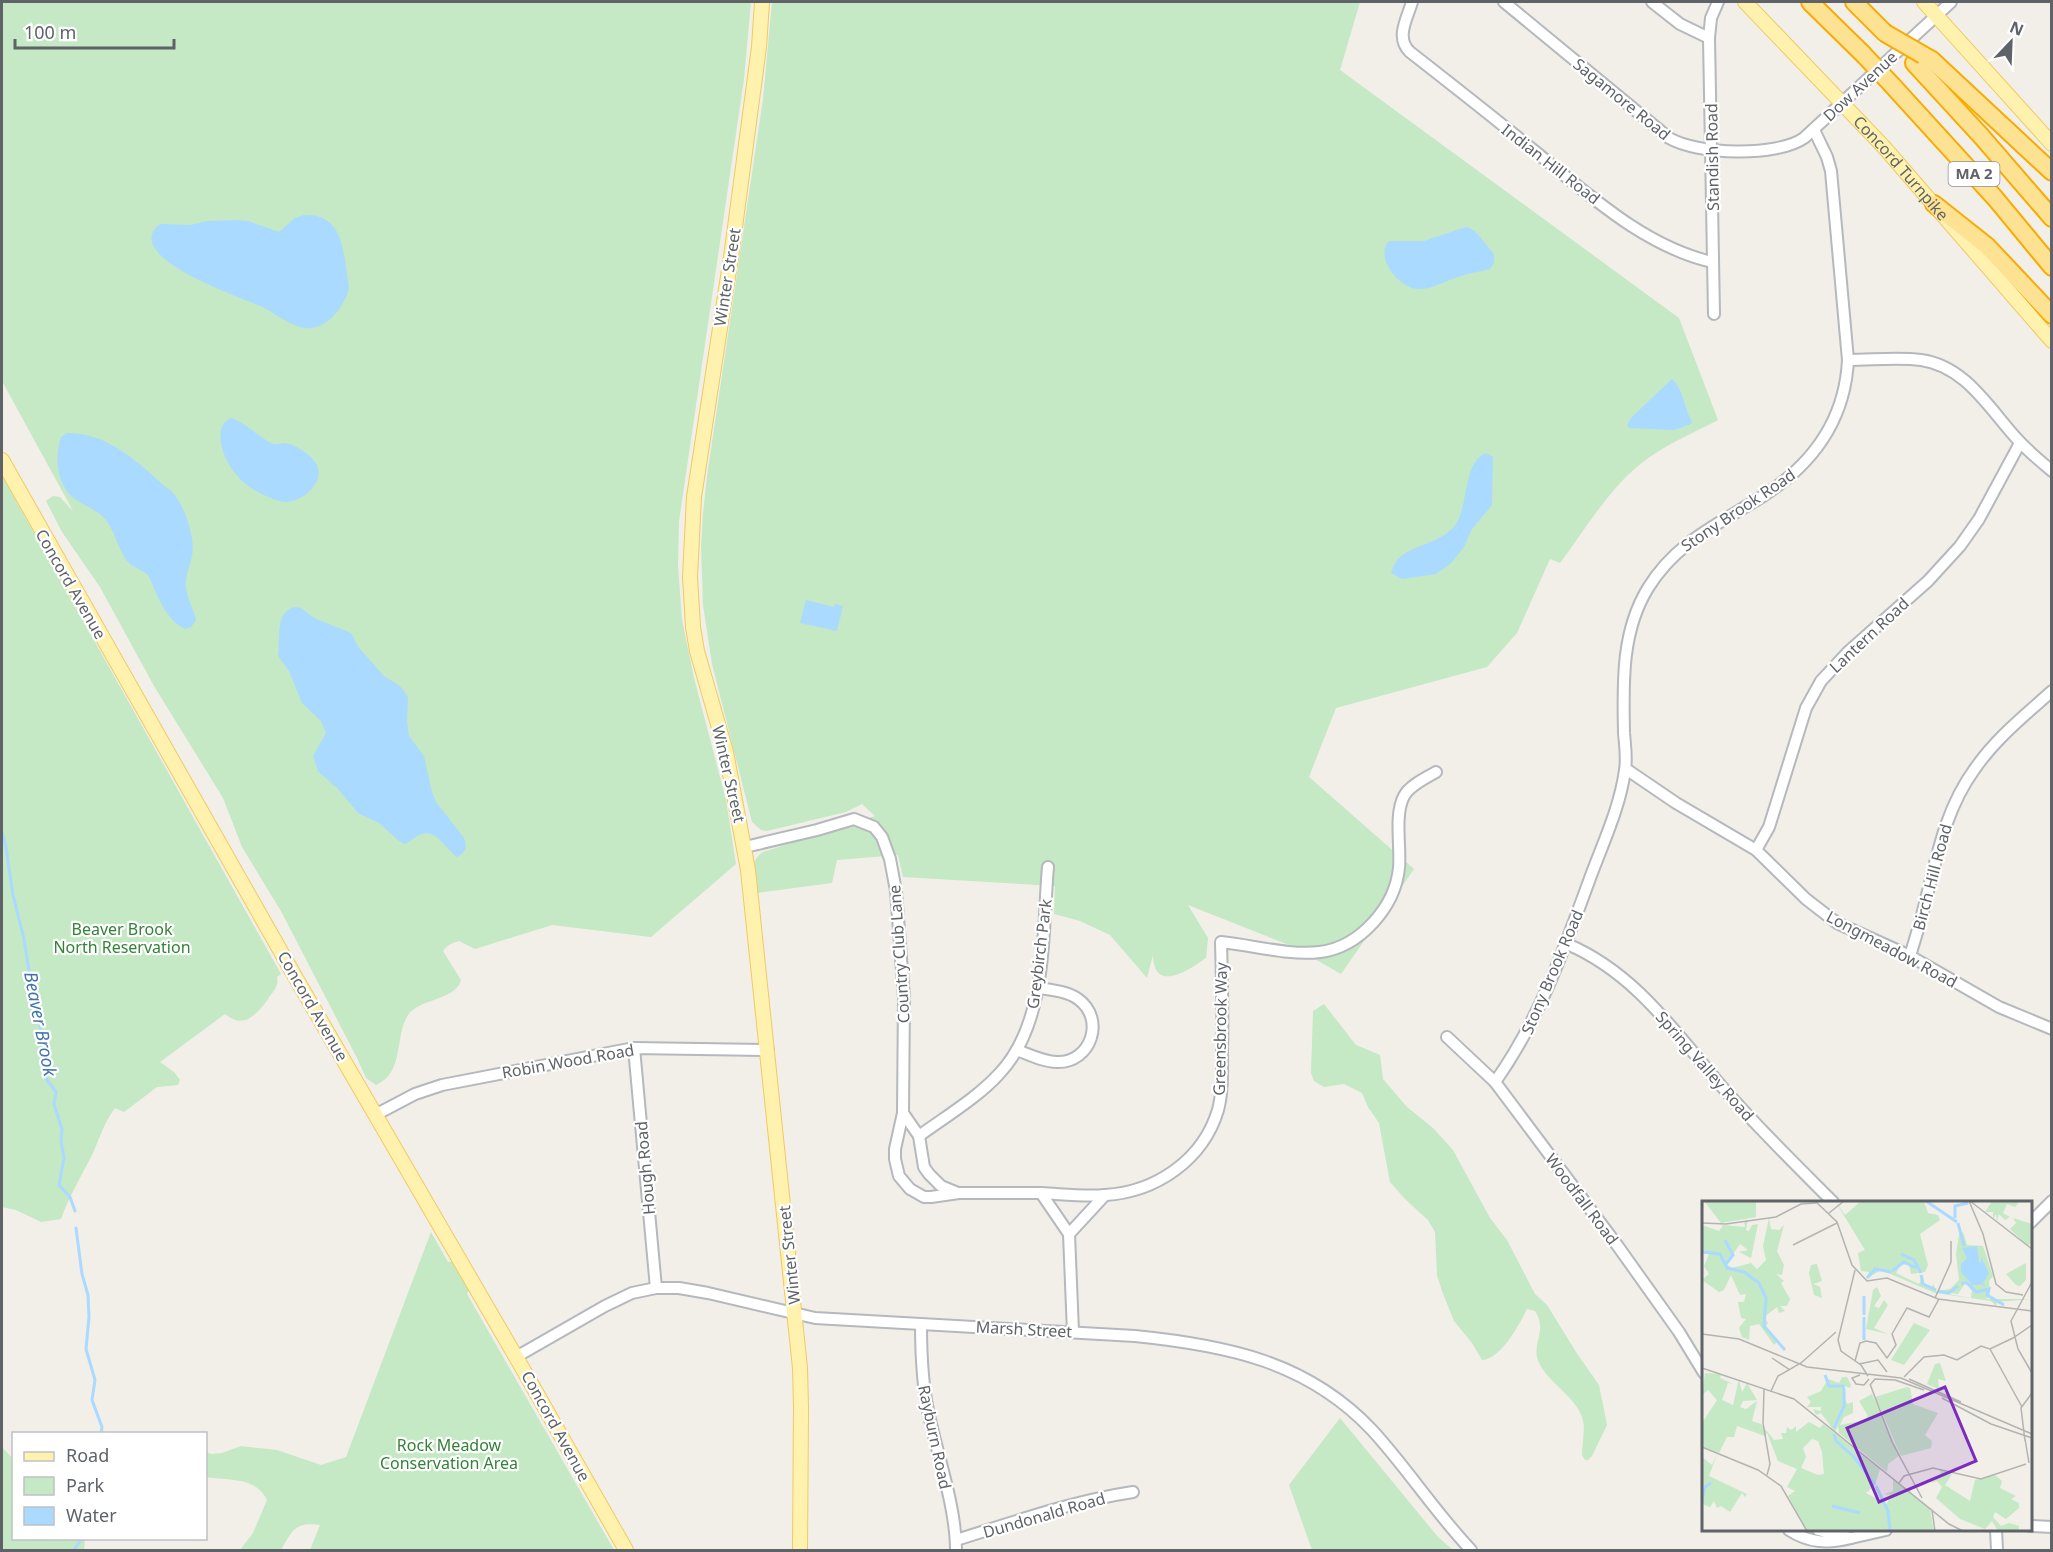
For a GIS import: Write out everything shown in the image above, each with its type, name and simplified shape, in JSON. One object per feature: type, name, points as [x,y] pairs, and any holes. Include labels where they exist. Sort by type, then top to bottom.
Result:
[{"type":"highway","name":"MA 2","points":[[1810,2],[1892,85],[1976,177],[2052,267]]},
{"type":"highway","name":"MA 2","points":[[1854,2],[1885,33],[1919,59],[2052,218]]},
{"type":"highway","points":[[1919,59],[1932,60],[2052,172]]},
{"type":"highway","points":[[1934,204],[1987,246],[2052,315]]},
{"type":"main road","name":"Winter Street","points":[[762,2],[759,46],[731,256],[694,497],[690,548],[693,627],[703,675],[728,760],[745,846],[768,1050],[795,1313],[801,1407],[800,1551]]},
{"type":"main road","name":"Concord Turnpike","points":[[1745,2],[1842,102],[2052,341]]},
{"type":"main road","points":[[1924,2],[2052,144]]},
{"type":"main road","name":"Concord Avenue","points":[[2,460],[297,980],[377,1114],[626,1551]]},
{"type":"street","name":"Indian Hill Road","points":[[1412,2],[1403,32],[1403,43],[1410,52],[1552,165],[1649,238],[1696,259],[1712,262]]},
{"type":"street","name":"Sagamore Road","points":[[1504,2],[1664,135],[1684,145],[1759,151]]},
{"type":"street","points":[[1653,2],[1680,24],[1709,38]]},
{"type":"street","name":"Standish Road","points":[[1714,315],[1709,38],[1712,18],[1718,2]]},
{"type":"street","name":"Dow Avenue","points":[[1759,151],[1778,149],[1793,144],[1814,130],[1950,2]]},
{"type":"street","name":"Stony Brook Road","points":[[1495,1082],[1525,1035],[1567,944],[1611,823],[1626,769],[1624,661],[1632,624],[1647,590],[1667,561],[1681,548],[1779,485],[1809,458],[1838,411],[1847,380],[1848,360],[1831,171],[1814,130]]},
{"type":"street","points":[[1848,360],[1921,360],[1944,367],[1957,374],[1970,385],[2020,443],[2052,471]]},
{"type":"street","name":"Lantern Road","points":[[1756,850],[1769,826],[1806,708],[1821,681],[1848,652],[1928,580],[1960,546],[1979,519],[2020,443]]},
{"type":"street","name":"Birch Hill Road","points":[[1910,956],[1934,861],[1946,823],[1961,790],[1973,770],[2000,738],[2052,691]]},
{"type":"street","name":"Longmeadow Road","points":[[1626,769],[1676,803],[1756,850],[1806,899],[1836,923],[1910,956],[1999,1007],[2052,1029]]},
{"type":"street","name":"Greensbrook Way","points":[[1105,1195],[1136,1189],[1165,1178],[1190,1158],[1200,1147],[1211,1128],[1218,1109],[1222,1084],[1221,942],[1300,953],[1323,952],[1351,942],[1371,926],[1391,898],[1398,871],[1400,804],[1405,793],[1436,772]]},
{"type":"street","name":"Country Club Lane","points":[[745,846],[854,819],[874,827],[882,837],[890,859],[896,891],[904,976],[903,1113],[896,1138],[895,1159],[899,1176],[910,1189],[924,1197],[959,1194],[1041,1193],[1105,1195]]},
{"type":"street","name":"Greybirch Park","points":[[919,1136],[998,1076],[1017,1050],[1031,1019],[1038,988],[1048,867]]},
{"type":"street","name":"Spring Valley Road","points":[[1567,944],[1585,951],[1617,973],[1652,1005],[1758,1127],[1831,1201]]},
{"type":"street","points":[[1017,1050],[1047,1061],[1065,1062],[1080,1055],[1088,1047],[1092,1036],[1092,1019],[1088,1009],[1080,1000],[1070,994],[1038,988]]},
{"type":"street","name":"Woodfall Road","points":[[1447,1037],[1495,1082],[1623,1253],[1679,1332],[1702,1370]]},
{"type":"street","name":"Robin Wood Road","points":[[377,1114],[415,1094],[442,1085],[634,1048],[768,1050]]},
{"type":"street","name":"Hough Road","points":[[634,1048],[656,1288]]},
{"type":"street","points":[[903,1113],[919,1136],[924,1167],[928,1174],[941,1186],[959,1194]]},
{"type":"street","points":[[1041,1193],[1069,1234],[1073,1332]]},
{"type":"street","points":[[1069,1234],[1105,1195]]},
{"type":"street","points":[[2032,1222],[2052,1201]]},
{"type":"street","name":"Marsh Street","points":[[516,1357],[605,1306],[632,1293],[656,1288],[679,1288],[708,1293],[815,1318],[1073,1332],[1199,1343],[1255,1357],[1288,1369],[1333,1396],[1371,1429],[1471,1551]]},
{"type":"street","name":"Rayburn Road","points":[[921,1324],[922,1373],[928,1413],[956,1545]]},
{"type":"street","name":"Dundonald Road","points":[[956,1545],[1048,1512],[1133,1492]]},
{"type":"street","points":[[2032,1526],[2052,1527]]},
{"type":"street","points":[[1791,1531],[1803,1538],[1831,1543],[1882,1531]]},
{"type":"street","points":[[1822,1531],[1851,1538]]},
{"type":"street","points":[[1996,1531],[1997,1551]]},
{"type":"green space","points":[[2,2],[751,2],[744,79],[679,521],[678,566],[682,620],[694,678],[726,800],[736,864],[651,937],[552,925],[475,949],[459,941],[446,947],[443,951],[461,980],[452,992],[413,1009],[408,1015],[391,1072],[376,1085],[366,1078],[282,913],[242,847],[223,798],[154,686],[100,587],[62,532],[46,501],[53,496],[60,497],[73,511],[2,381]]},
{"type":"green space","points":[[772,2],[1360,2],[1340,70],[1679,318],[1718,420],[1657,452],[1627,476],[1596,512],[1560,563],[1550,559],[1517,633],[1487,667],[1336,708],[1309,777],[1414,869],[1341,974],[1294,947],[1188,905],[1208,938],[1206,958],[1182,973],[1166,976],[1159,974],[1153,955],[1147,978],[1110,935],[1080,921],[1054,914],[1055,886],[903,877],[898,855],[837,860],[832,883],[757,893],[754,865],[755,860],[763,852],[875,816],[862,804],[846,812],[767,831],[761,830],[752,822],[712,664],[703,605],[701,547],[707,476],[763,99]]},
{"type":"green space","name":"Beaver Brook North Reservation","points":[[2,476],[281,974],[277,977],[274,991],[255,1015],[238,1021],[225,1014],[160,1062],[174,1072],[180,1080],[178,1085],[157,1087],[124,1112],[115,1108],[71,1194],[61,1219],[41,1222],[16,1210],[2,1207]]},
{"type":"green space","points":[[1324,1004],[1356,1045],[1380,1055],[1383,1079],[1407,1107],[1433,1128],[1453,1150],[1490,1218],[1507,1240],[1535,1294],[1547,1305],[1599,1385],[1607,1425],[1588,1460],[1585,1460],[1582,1455],[1584,1426],[1582,1417],[1573,1401],[1545,1373],[1537,1357],[1540,1324],[1535,1311],[1527,1309],[1502,1348],[1496,1354],[1482,1360],[1454,1321],[1442,1291],[1437,1275],[1435,1232],[1428,1220],[1390,1182],[1379,1123],[1362,1093],[1344,1084],[1324,1087],[1314,1081],[1311,1073],[1313,1011]]},
{"type":"green space","name":"Rock Meadow Conservation Area","points":[[431,1232],[448,1262],[466,1260],[475,1276],[467,1294],[614,1550],[310,1550],[320,1525],[312,1524],[295,1529],[281,1550],[240,1550],[253,1533],[267,1500],[262,1492],[248,1483],[207,1477],[207,1452],[222,1453],[241,1446],[277,1450],[321,1465],[346,1457]]},
{"type":"green space","points":[[1340,1418],[1438,1537],[1453,1550],[1312,1550],[1289,1485]]},
{"type":"green space","points":[[2,1447],[12,1458],[12,1540],[85,1540],[84,1550],[2,1550]]},
{"type":"water","points":[[304,215],[318,216],[328,221],[335,229],[343,250],[349,287],[341,307],[331,319],[311,328],[291,323],[186,274],[168,262],[155,249],[152,236],[160,224],[191,225],[207,221],[238,220],[248,221],[279,232],[295,218]]},
{"type":"water","points":[[1466,227],[1475,231],[1494,254],[1494,263],[1490,269],[1422,289],[1403,283],[1391,271],[1385,255],[1385,248],[1389,241],[1424,241]]},
{"type":"water","points":[[1672,379],[1681,394],[1691,424],[1674,430],[1629,428],[1627,425],[1631,418]]},
{"type":"water","points":[[232,418],[271,443],[284,443],[301,449],[315,462],[318,475],[307,494],[293,501],[283,502],[260,493],[238,477],[223,452],[220,435],[225,422]]},
{"type":"water","points":[[67,433],[94,437],[119,449],[142,466],[177,498],[186,515],[193,545],[186,585],[196,620],[191,627],[185,629],[178,625],[167,613],[149,577],[127,561],[106,520],[68,492],[59,475],[58,462],[61,437]]},
{"type":"water","points":[[1486,453],[1493,457],[1492,505],[1472,529],[1464,547],[1451,563],[1436,574],[1402,579],[1391,573],[1400,557],[1444,535],[1456,524],[1473,465]]},
{"type":"water","points":[[806,600],[834,607],[835,604],[843,606],[837,631],[800,623]]},
{"type":"water","points":[[294,607],[301,608],[314,618],[351,633],[359,648],[384,676],[400,686],[408,697],[409,736],[424,756],[436,802],[464,838],[466,844],[464,851],[457,857],[432,834],[420,835],[405,844],[399,841],[379,823],[358,813],[339,790],[318,771],[313,756],[326,733],[321,721],[302,703],[289,671],[278,656],[281,621],[283,615]]},
{"type":"waterway","name":"Beaver Brook","points":[[2,832],[13,895],[24,939],[34,1003],[39,1017],[41,1047],[46,1056],[47,1080],[56,1092],[54,1104],[62,1129],[61,1141],[64,1158],[59,1185],[70,1197],[75,1211]]},
{"type":"waterway","name":"Beaver Brook","points":[[76,1228],[82,1274],[88,1295],[89,1317],[86,1349],[95,1380],[92,1400],[102,1427],[101,1432]]},
{"type":"waterway","name":"Beaver Brook","points":[[74,1550],[81,1540]]}]
